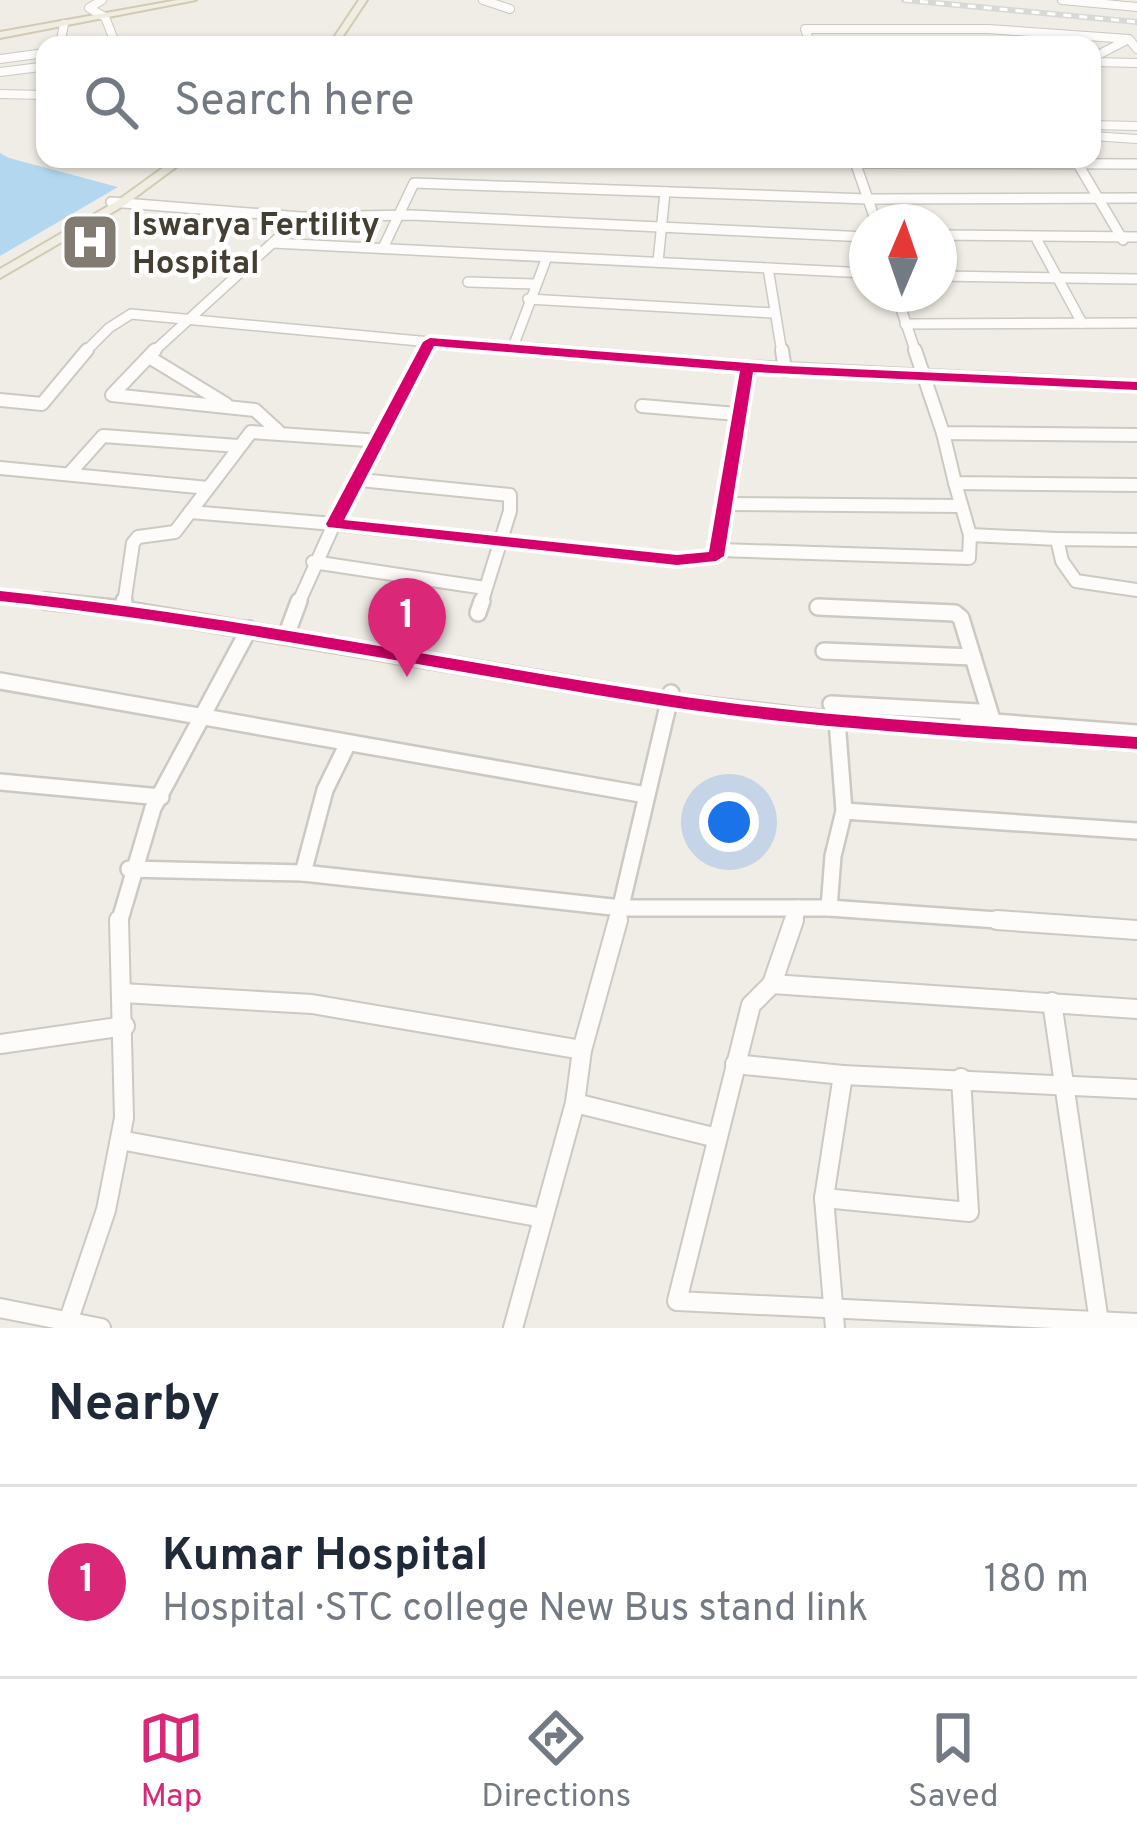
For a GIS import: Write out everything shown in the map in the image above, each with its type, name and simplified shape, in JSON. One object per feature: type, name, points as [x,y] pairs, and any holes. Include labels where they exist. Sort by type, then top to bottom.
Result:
[{"type":"main road","points":[[0,35],[192,0]]},
{"type":"main road","points":[[340,36],[366,0]]},
{"type":"main road","points":[[347,36],[366,0]]},
{"type":"main road","points":[[118,201],[160,168]]},
{"type":"main road","points":[[0,270],[168,168]]},
{"type":"street","points":[[102,0],[88,8],[105,17],[112,36]]},
{"type":"street","points":[[483,0],[510,9]]},
{"type":"street","points":[[1062,0],[1137,7]]},
{"type":"street","points":[[62,36],[64,24]]},
{"type":"street","points":[[808,36],[805,29],[988,29],[1090,36]]},
{"type":"street","points":[[988,29],[993,36]]},
{"type":"street","points":[[1101,37],[1133,39]]},
{"type":"street","points":[[1133,39],[1137,49]]},
{"type":"street","points":[[1101,55],[1133,39]]},
{"type":"street","points":[[0,59],[36,54]]},
{"type":"street","points":[[1101,61],[1137,63]]},
{"type":"street","points":[[0,72],[36,68]]},
{"type":"street","points":[[0,94],[36,95]]},
{"type":"street","points":[[1101,124],[1137,125]]},
{"type":"street","points":[[1101,137],[1137,139]]},
{"type":"street","points":[[1101,163],[1137,164]]},
{"type":"street","points":[[857,168],[870,204]]},
{"type":"street","points":[[1080,168],[1122,239]]},
{"type":"street","points":[[383,248],[413,184],[868,199],[1137,198]]},
{"type":"street","points":[[658,262],[665,192]]},
{"type":"street","points":[[118,201],[316,215],[397,214],[849,234]]},
{"type":"street","points":[[118,201],[301,217],[397,214]]},
{"type":"street","points":[[278,430],[255,410],[112,395],[184,319],[301,217]]},
{"type":"street","points":[[957,237],[1137,239]]},
{"type":"street","points":[[957,238],[1122,239]]},
{"type":"street","points":[[1036,240],[1082,323]]},
{"type":"street","points":[[273,243],[849,272]]},
{"type":"street","points":[[513,347],[547,257]]},
{"type":"street","points":[[768,268],[785,370]]},
{"type":"street","points":[[957,276],[1137,279]]},
{"type":"street","points":[[468,282],[535,284]]},
{"type":"street","points":[[528,299],[773,313]]},
{"type":"street","points":[[719,550],[969,557],[970,535],[943,433],[901,312]]},
{"type":"street","points":[[0,400],[42,404],[121,316],[785,370],[1137,386]]},
{"type":"street","points":[[904,324],[1137,323]]},
{"type":"street","points":[[287,633],[313,562],[430,342]]},
{"type":"street","points":[[148,357],[232,408]]},
{"type":"street","points":[[190,512],[676,560],[716,556],[747,367]]},
{"type":"street","points":[[642,406],[737,415]]},
{"type":"street","points":[[123,606],[133,543],[138,537],[175,532],[238,446],[256,430],[381,441]]},
{"type":"street","points":[[943,433],[1137,435]]},
{"type":"street","points":[[69,474],[103,436],[238,446]]},
{"type":"street","points":[[0,468],[208,488]]},
{"type":"street","points":[[360,480],[504,492],[512,500],[478,614]]},
{"type":"street","points":[[955,483],[1137,485]]},
{"type":"street","points":[[726,504],[959,506]]},
{"type":"street","points":[[970,535],[1137,540]]},
{"type":"street","points":[[1058,539],[1062,561],[1076,581],[1137,590]]},
{"type":"street","points":[[313,562],[485,588]]},
{"type":"street","points":[[0,592],[123,606],[670,697],[993,722],[1137,743]]},
{"type":"street","points":[[123,606],[287,633]]},
{"type":"street","points":[[818,607],[955,613],[993,722]]},
{"type":"street","points":[[68,1326],[105,1212],[120,1140],[125,1027],[118,929],[129,869],[198,716],[248,629]]},
{"type":"street","points":[[824,651],[973,657]]},
{"type":"street","points":[[0,681],[646,795]]},
{"type":"street","points":[[670,697],[1137,733]]},
{"type":"street","points":[[513,1328],[575,1103],[583,1049],[670,697]]},
{"type":"street","points":[[829,908],[833,856],[844,811],[834,712]]},
{"type":"street","points":[[303,873],[325,790],[348,742]]},
{"type":"street","points":[[0,782],[161,797]]},
{"type":"street","points":[[844,811],[1137,831]]},
{"type":"street","points":[[129,869],[303,873],[621,908],[829,908],[1137,930]]},
{"type":"street","points":[[798,908],[772,984],[751,1005],[677,1301],[834,1319],[1137,1323]]},
{"type":"street","points":[[772,984],[1137,1009]]},
{"type":"street","points":[[122,993],[312,1004],[583,1049]]},
{"type":"street","points":[[1052,1002],[1099,1322]]},
{"type":"street","points":[[0,1044],[125,1027]]},
{"type":"street","points":[[735,1064],[843,1075],[1137,1089]]},
{"type":"street","points":[[834,1319],[824,1198],[843,1075]]},
{"type":"street","points":[[824,1198],[969,1212],[961,1078]]},
{"type":"street","points":[[575,1103],[717,1138]]},
{"type":"street","points":[[120,1140],[543,1218]]},
{"type":"street","points":[[0,1309],[68,1326],[101,1328]]},
{"type":"water","points":[[0,153],[36,168],[118,187],[0,256]]},
{"type":"railway","points":[[904,0],[1137,22]]},
{"type":"cycle path","points":[[747,367],[716,556],[677,560],[334,524],[430,342],[785,370],[1137,386]]},
{"type":"cycle path","points":[[0,596],[123,609],[670,701],[817,718],[1137,743]]},
{"type":"place","name":"Iswarya Fertility Hospital","points":[[90,242]]},
{"type":"place","name":"Kumar Hospital","points":[[407,677]]}]
